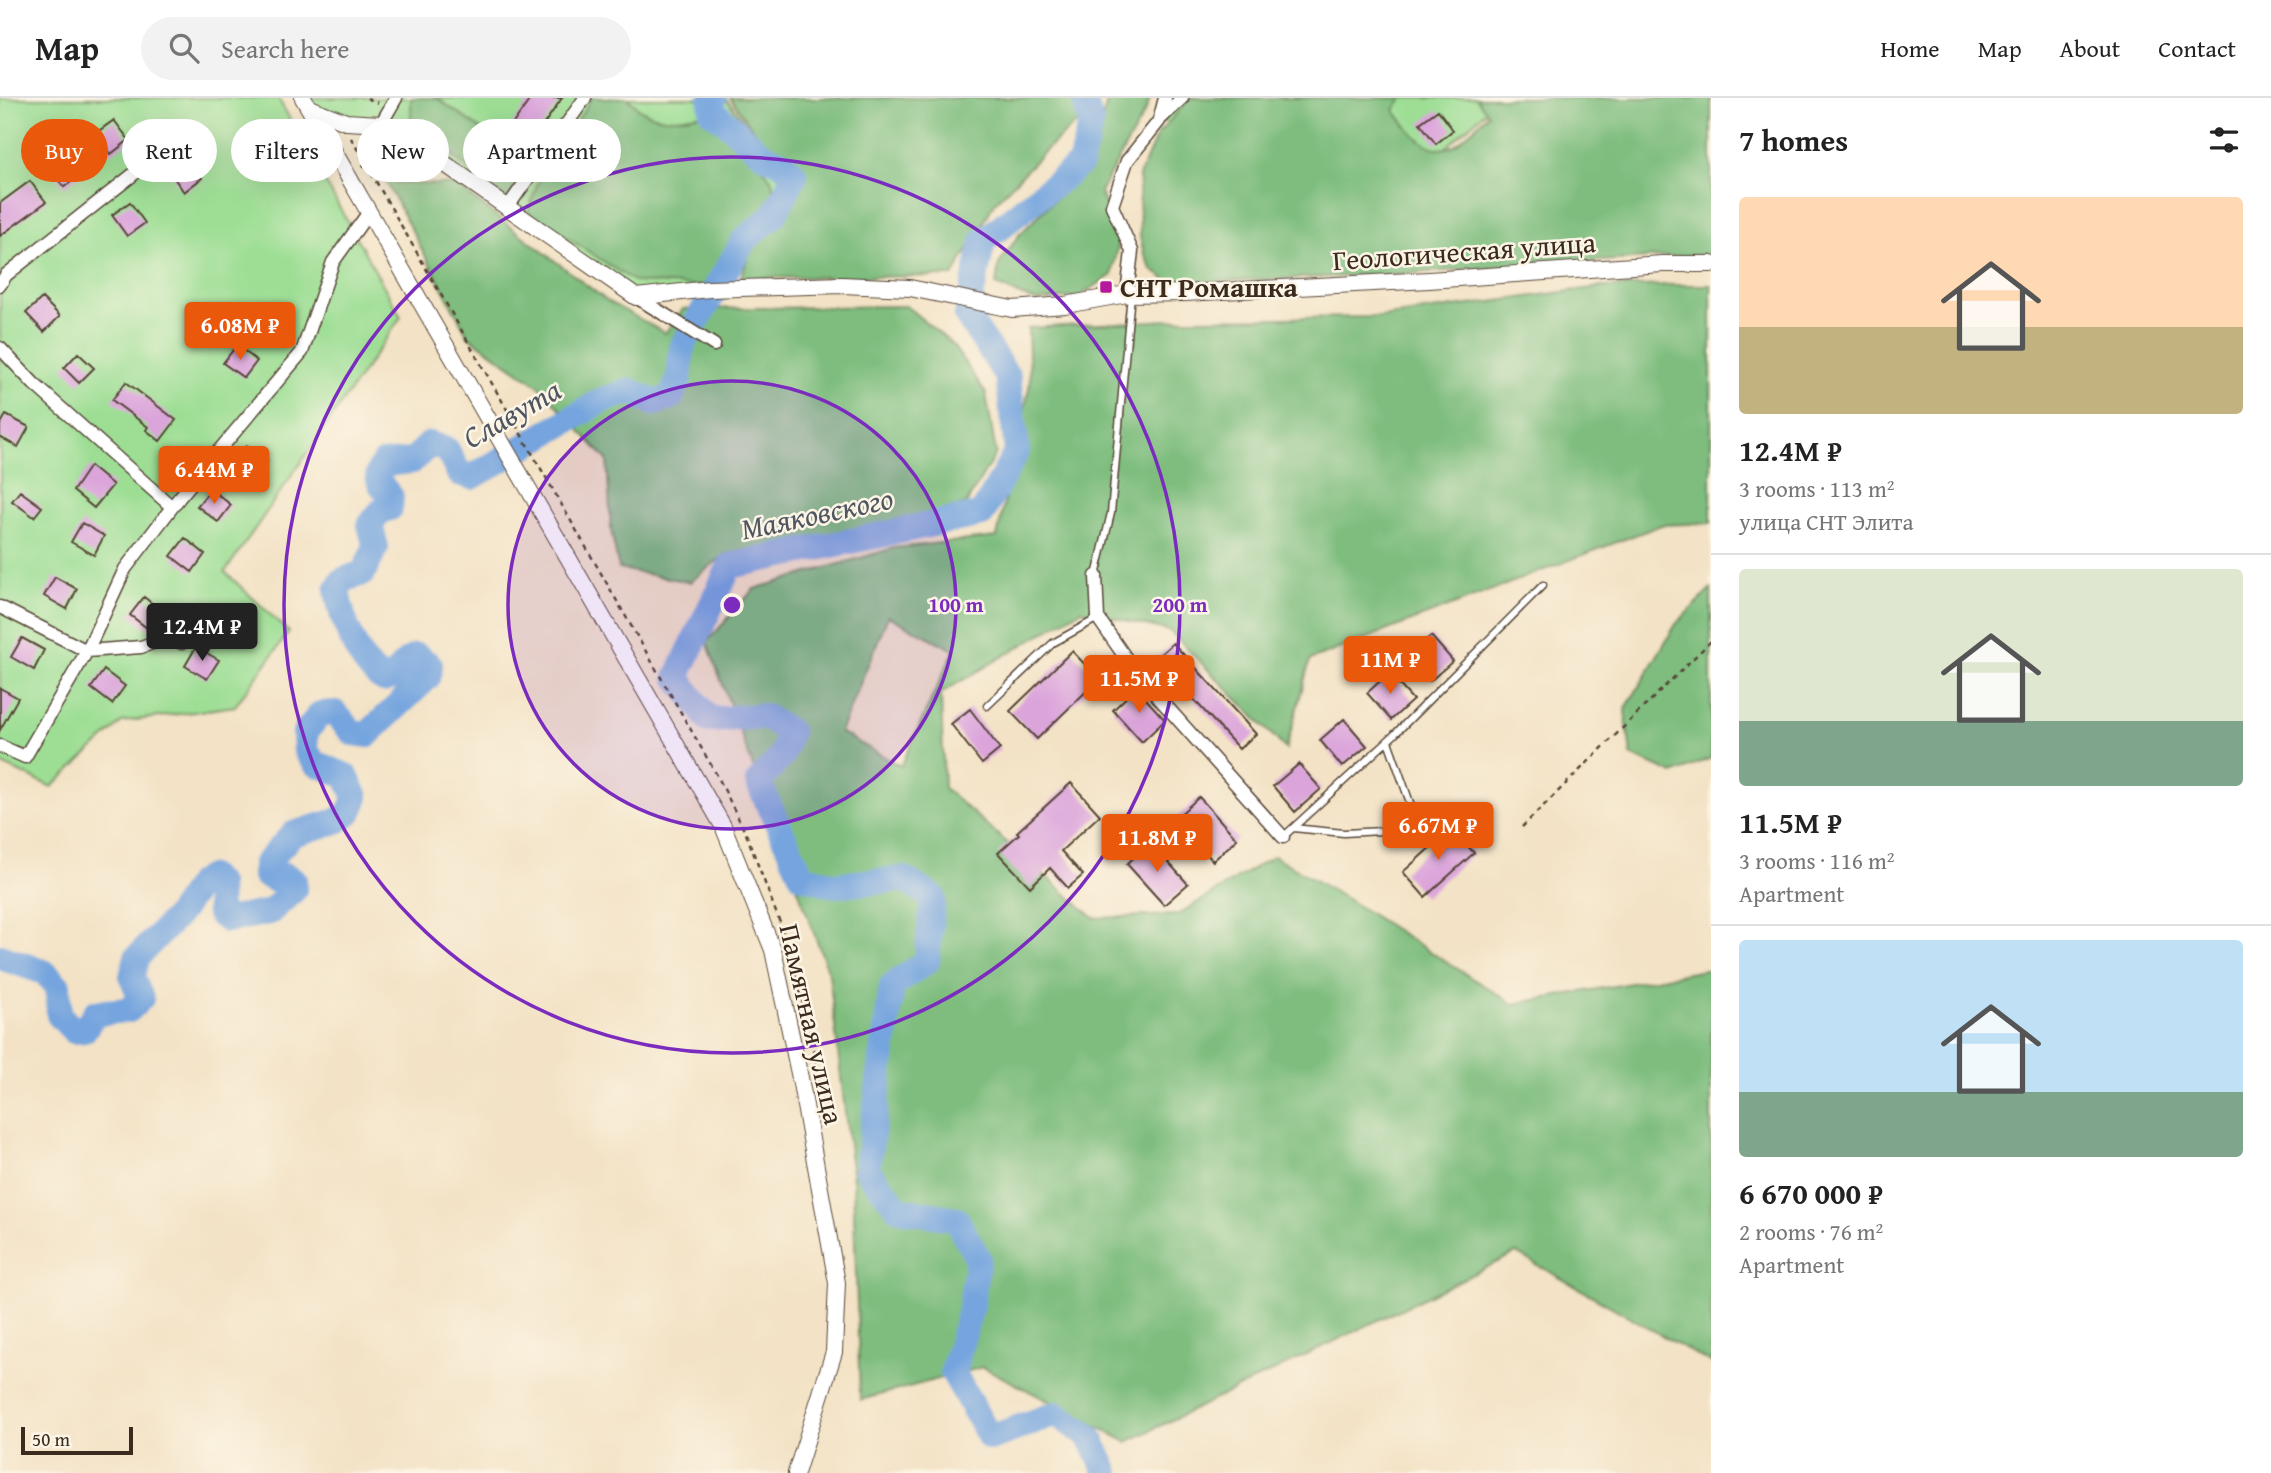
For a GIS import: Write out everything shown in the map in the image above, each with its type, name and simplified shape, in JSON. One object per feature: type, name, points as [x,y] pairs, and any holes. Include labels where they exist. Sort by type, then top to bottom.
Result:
[{"type":"street","points":[[385,119],[396,98]]},
{"type":"street","points":[[507,208],[585,98]]},
{"type":"street","points":[[1159,121],[1165,98]]},
{"type":"street","points":[[1129,294],[1132,251],[1112,206],[1127,161],[1159,121],[1182,98]]},
{"type":"street","points":[[306,103],[346,122],[357,123]]},
{"type":"street","points":[[0,746],[25,757],[87,650],[125,569],[172,507],[302,352],[333,262],[369,212],[306,103]]},
{"type":"street","points":[[449,167],[636,297],[714,345]]},
{"type":"street","points":[[0,285],[6,275],[124,182]]},
{"type":"street","name":"Памятная улица","points":[[369,212],[723,826],[774,950],[837,1283],[834,1352],[796,1473]]},
{"type":"street","name":"Геологическая улица","points":[[636,297],[709,289],[842,285],[910,288],[1012,310],[1065,305],[1129,294],[1429,281],[1662,264],[1711,264]]},
{"type":"street","points":[[0,348],[34,384],[172,507]]},
{"type":"street","points":[[1096,576],[1098,618],[1134,670],[1288,832]]},
{"type":"street","points":[[0,607],[87,650],[141,647],[172,636],[182,643]]},
{"type":"lane","points":[[1096,576],[1111,513],[1127,361],[1129,294]]},
{"type":"lane","points":[[1288,832],[1388,741],[1543,585]]},
{"type":"lane","points":[[987,706],[1053,643],[1098,618]]},
{"type":"lane","points":[[1288,832],[1344,834],[1401,830],[1412,810],[1388,741]]},
{"type":"path","points":[[367,98],[381,105]]},
{"type":"path","points":[[352,133],[353,144],[546,474],[737,814],[766,881],[793,959],[812,1039],[823,1104]]},
{"type":"path","points":[[1522,827],[1711,641]]},
{"type":"green space","points":[[0,98],[278,98],[290,119],[231,119],[231,182],[325,182],[401,317],[225,572],[289,632],[235,706],[122,722],[52,787],[0,763]]},
{"type":"green space","points":[[303,98],[725,98],[776,159],[788,166],[795,175],[774,215],[709,289],[636,297],[471,182],[621,182],[621,119],[463,119],[463,177],[449,167],[449,119],[357,119],[357,125]]},
{"type":"green space","points":[[411,98],[437,98],[466,119],[463,119],[463,164],[449,153],[449,119],[411,119]]},
{"type":"green space","points":[[592,98],[628,98],[645,112],[664,118],[706,113],[740,137],[772,181],[775,199],[713,280],[700,286],[635,282],[528,212],[538,182],[621,182],[621,119],[578,119]]},
{"type":"green space","points":[[730,98],[1074,98],[1078,122],[1050,146],[995,202],[953,276],[741,278],[750,250],[793,194],[799,166],[764,144]]},
{"type":"green space","points":[[1108,98],[1150,98],[1146,110],[1100,192],[1120,237],[1112,275],[1078,297],[1035,301],[996,285],[999,264],[1019,235],[1074,181],[1100,127]]},
{"type":"green space","points":[[1165,98],[1500,98],[1429,163],[1159,121]]},
{"type":"green space","points":[[1190,98],[1403,98],[1394,110],[1418,138],[1441,149],[1459,142],[1488,114],[1476,98],[1711,98],[1711,254],[1378,275],[1172,283],[1152,270],[1144,254],[1140,236],[1139,176],[1157,135]]},
{"type":"green space","points":[[386,182],[456,185],[606,300],[665,333],[683,309],[906,306],[952,344],[986,394],[996,453],[966,504],[923,517],[726,554],[690,582],[619,569],[611,530],[607,460],[539,386],[468,336]]},
{"type":"green space","points":[[484,182],[519,182],[506,200]]},
{"type":"green space","points":[[1711,285],[1711,523],[1661,525],[1310,660],[1286,749],[1170,631],[1082,610],[941,693],[944,788],[1094,918],[1177,915],[1274,856],[1513,1004],[1711,969],[1711,1363],[1516,1253],[1127,1442],[983,1367],[860,1400],[853,1180],[829,974],[707,642],[754,589],[894,548],[997,537],[1030,383],[1028,328],[1189,319],[1381,317],[1600,287]],"holes":[[[888,616],[954,650],[901,766],[840,732]]]},
{"type":"green space","points":[[1711,589],[1711,758],[1673,774],[1631,755],[1625,710],[1676,624]]},
{"type":"building","points":[[531,98],[562,98],[547,119],[516,119]]},
{"type":"building","points":[[1438,110],[1453,130],[1436,144],[1420,123]]},
{"type":"building","points":[[114,120],[122,131],[122,145],[111,154],[108,150],[108,124]]},
{"type":"building","points":[[29,182],[46,202],[0,236],[0,203]]},
{"type":"building","points":[[177,182],[197,182],[184,192]]},
{"type":"building","points":[[130,202],[145,223],[127,236],[112,215]]},
{"type":"building","points":[[42,298],[60,316],[44,332],[26,313]]},
{"type":"building","points":[[237,345],[257,361],[244,378],[223,363]]},
{"type":"building","points":[[78,353],[94,368],[79,383],[64,368]]},
{"type":"building","points":[[126,382],[176,420],[160,441],[146,430],[148,427],[112,400]]},
{"type":"building","points":[[6,415],[29,427],[18,447],[0,437],[0,425]]},
{"type":"building","points":[[247,446],[267,462],[254,480],[233,464]]},
{"type":"building","points":[[90,466],[113,485],[94,508],[73,491]]},
{"type":"building","points":[[211,489],[231,505],[218,522],[197,506]]},
{"type":"building","points":[[20,491],[42,507],[34,517],[12,501]]},
{"type":"building","points":[[82,523],[104,536],[94,555],[71,542]]},
{"type":"building","points":[[185,538],[205,554],[192,572],[171,556]]},
{"type":"building","points":[[55,577],[77,589],[67,609],[44,596]]},
{"type":"building","points":[[144,597],[164,613],[151,631],[130,615]]},
{"type":"building","points":[[1431,636],[1453,661],[1430,681],[1407,657]]},
{"type":"building","points":[[22,638],[44,650],[34,670],[11,657]]},
{"type":"building","points":[[1173,643],[1256,734],[1239,749],[1156,658]]},
{"type":"building","points":[[196,647],[219,660],[207,679],[185,666]]},
{"type":"building","points":[[1072,651],[1099,679],[1037,739],[1010,711]]},
{"type":"building","points":[[104,670],[125,686],[112,704],[91,688]]},
{"type":"building","points":[[1389,673],[1413,700],[1391,720],[1367,693]]},
{"type":"building","points":[[0,688],[18,698],[0,730]]},
{"type":"building","points":[[1136,688],[1165,720],[1142,742],[1113,710]]},
{"type":"building","points":[[970,709],[1000,749],[982,764],[951,724]]},
{"type":"building","points":[[1344,719],[1367,746],[1342,767],[1320,740]]},
{"type":"building","points":[[1299,764],[1321,789],[1295,812],[1273,786]]},
{"type":"building","points":[[1071,783],[1100,815],[1061,851],[1083,875],[1068,888],[1050,868],[1030,887],[998,853]]},
{"type":"building","points":[[1199,797],[1237,839],[1213,861],[1175,819]]},
{"type":"building","points":[[1452,828],[1474,853],[1425,897],[1403,872]]},
{"type":"building","points":[[1150,842],[1188,884],[1164,905],[1127,864]]},
{"type":"waterway","name":"Славута","points":[[0,957],[44,972],[58,986],[59,1015],[74,1031],[84,1030],[95,1013],[129,1010],[141,998],[132,977],[137,957],[178,915],[200,883],[210,877],[218,884],[219,914],[227,920],[270,912],[294,890],[294,880],[285,875],[273,879],[265,875],[266,863],[293,834],[337,821],[349,813],[356,797],[346,776],[315,763],[306,751],[305,733],[320,714],[335,713],[353,733],[367,735],[427,678],[430,665],[417,656],[384,680],[366,664],[359,653],[339,601],[337,590],[343,580],[363,573],[376,547],[370,525],[381,511],[390,508],[391,497],[378,477],[380,469],[383,464],[412,461],[430,444],[447,450],[459,473],[472,477],[603,400],[631,391],[654,403],[671,397],[679,379],[682,347],[744,240],[774,215],[795,175],[787,167],[759,151],[712,112],[711,101],[714,98]]},
{"type":"waterway","name":"Маяковского","points":[[1084,98],[1091,123],[1080,164],[983,241],[967,316],[1008,377],[1017,451],[982,514],[730,566],[677,677],[709,720],[764,716],[790,732],[781,757],[758,782],[802,876],[835,885],[904,879],[933,897],[927,961],[892,986],[867,1170],[899,1209],[956,1219],[978,1258],[971,1306],[953,1372],[990,1438],[1056,1414],[1090,1437],[1107,1473]]},
{"type":"place","name":"СНТ Ромашка","points":[[1106,287]]}]
